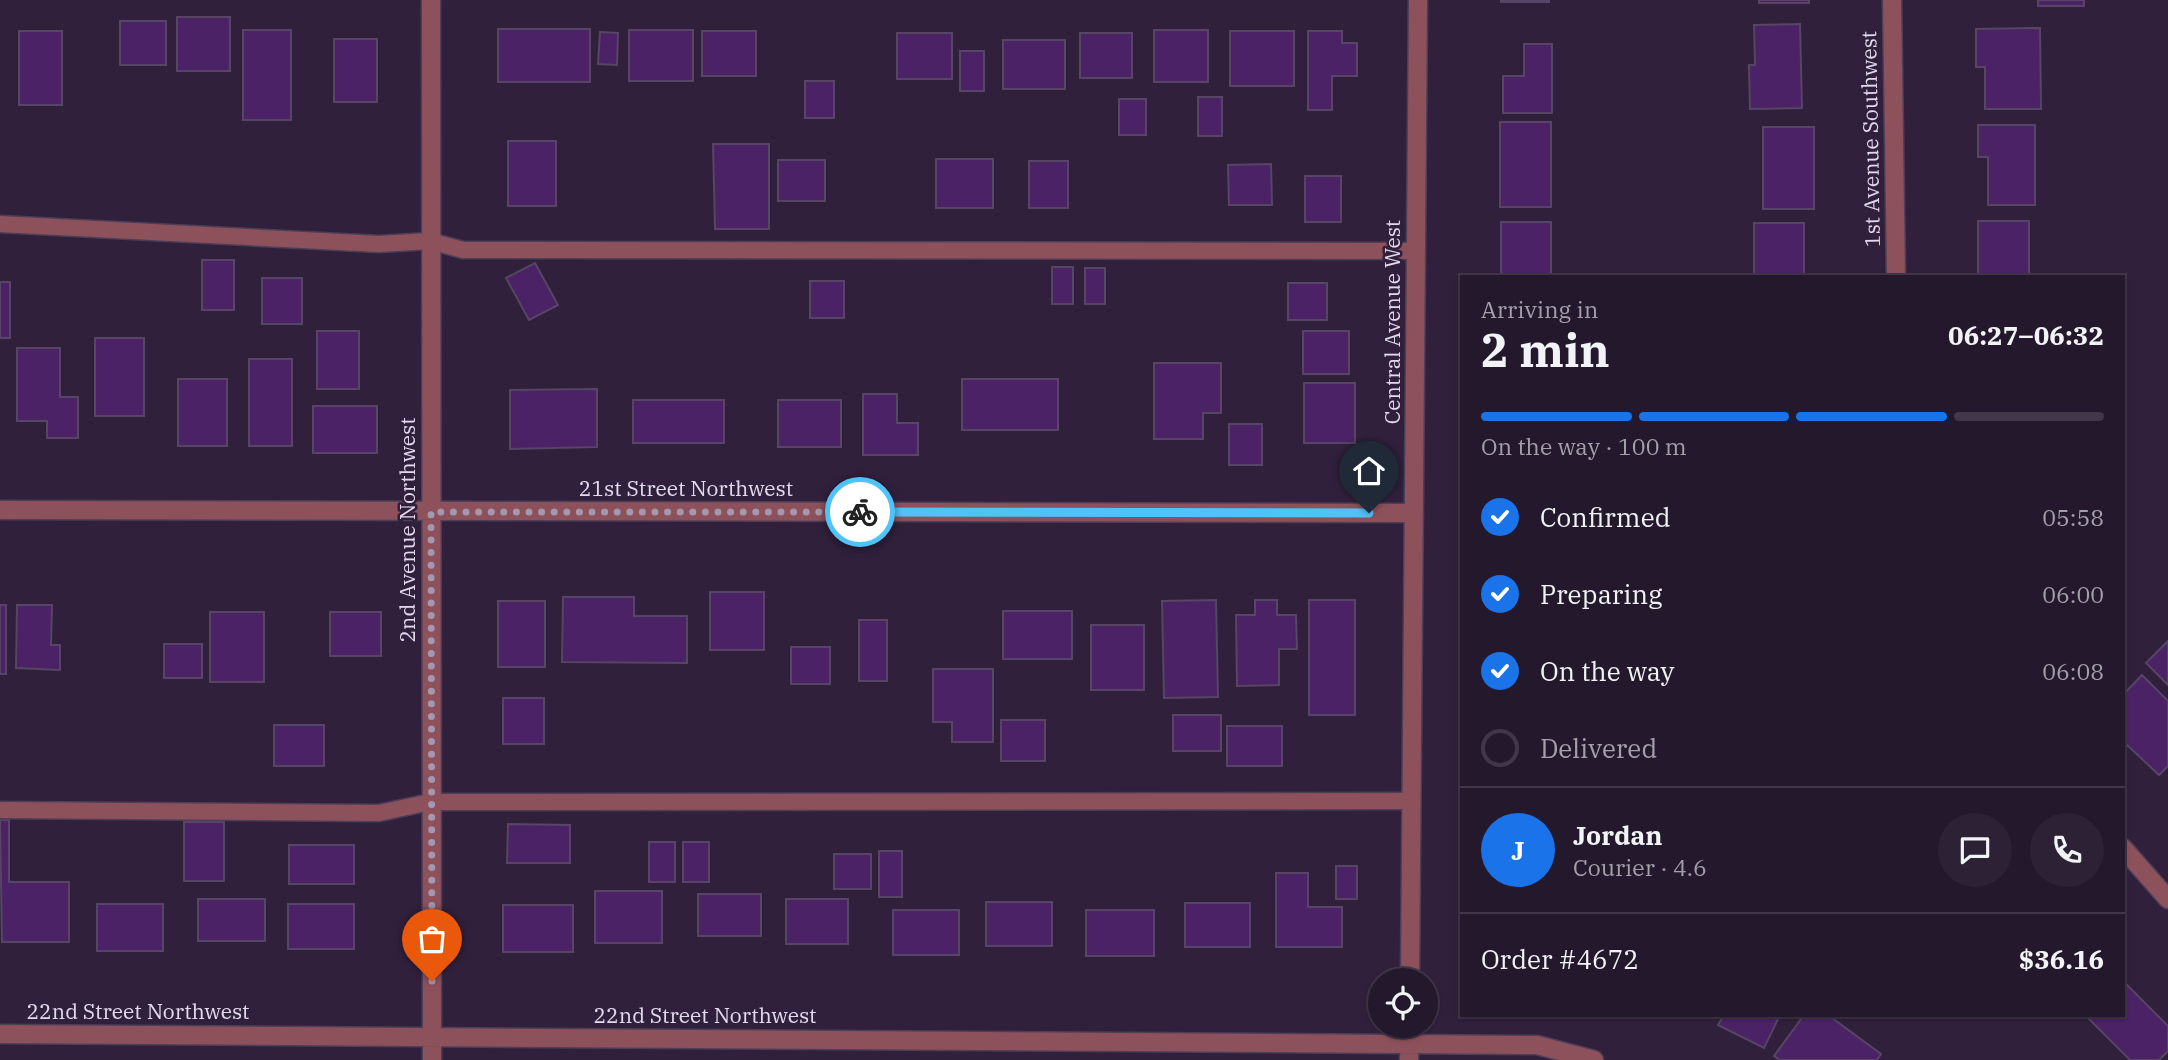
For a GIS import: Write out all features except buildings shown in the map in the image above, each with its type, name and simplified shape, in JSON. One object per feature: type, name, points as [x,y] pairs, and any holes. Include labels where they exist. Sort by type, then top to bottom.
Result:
[{"type":"street","name":"2nd Avenue Northwest","points":[[431,0],[432,1060]]},
{"type":"street","name":"Central Avenue West","points":[[1410,968],[1418,0]]},
{"type":"street","name":"1st Avenue Southwest","points":[[1892,0],[1896,275]]},
{"type":"street","name":"21st Street Northwest","points":[[0,510],[1414,513]]},
{"type":"street","points":[[2125,850],[2168,899]]},
{"type":"street","name":"22nd Street Northwest","points":[[0,1034],[432,1037],[1409,1052],[1536,1045],[1594,1060]]},
{"type":"lane","points":[[0,224],[379,244],[430,242],[463,250],[1416,251]]},
{"type":"lane","points":[[0,810],[379,813],[430,802],[1412,801]]},
{"type":"way so far","points":[[432,981],[431,512],[860,512]]},
{"type":"route","points":[[860,512],[1369,513]]}]
